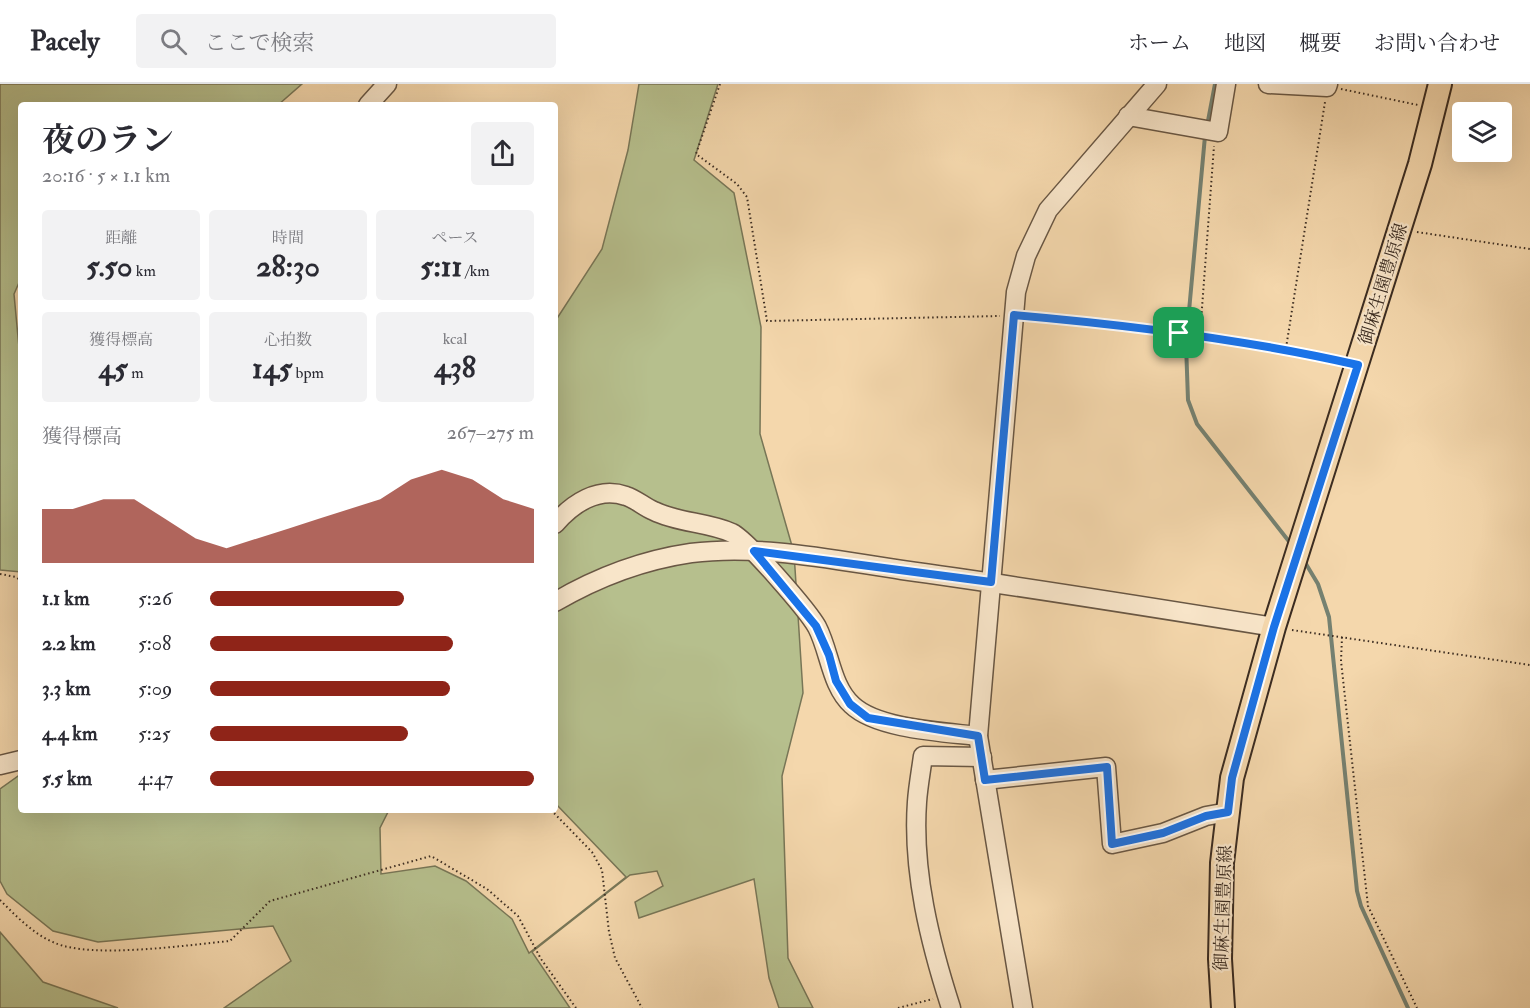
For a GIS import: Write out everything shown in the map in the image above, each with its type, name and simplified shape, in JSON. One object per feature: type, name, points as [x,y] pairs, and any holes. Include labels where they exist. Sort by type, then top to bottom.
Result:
[{"type":"main road","name":"御麻生園豊原線","points":[[1223,1008],[1220,958],[1222,863],[1232,778],[1274,627],[1400,229],[1440,84]]},
{"type":"street","points":[[371,102],[387,84]]},
{"type":"street","points":[[1023,1008],[978,736],[1014,315],[1020,274],[1041,223],[1059,197],[1157,84]]},
{"type":"street","points":[[1128,116],[1218,132],[1226,84]]},
{"type":"street","points":[[1269,84],[1328,85]]},
{"type":"street","points":[[558,521],[572,505],[600,494],[625,495],[656,512],[733,534],[754,551],[816,626],[829,655],[836,681],[850,704],[868,718],[978,736]]},
{"type":"street","points":[[558,600],[603,577],[652,561],[692,553],[754,551],[991,582],[1274,627]]},
{"type":"street","points":[[949,1002],[936,958],[920,874],[917,802],[923,756],[982,757]]},
{"type":"street","points":[[0,765],[18,761]]},
{"type":"street","points":[[985,780],[1107,767],[1112,844],[1163,833],[1206,816],[1228,812]]},
{"type":"path","points":[[720,84],[696,154],[737,184],[747,196],[767,321],[1014,315],[1179,333],[1286,348],[1358,365]]},
{"type":"path","points":[[1286,348],[1328,85],[1434,108]]},
{"type":"path","points":[[1200,336],[1209,130]]},
{"type":"path","points":[[1400,229],[1530,249]]},
{"type":"path","points":[[0,574],[18,579]]},
{"type":"path","points":[[1274,627],[1530,665]]},
{"type":"path","points":[[1341,637],[1341,661],[1367,898],[1417,1008]]},
{"type":"path","points":[[554,813],[592,852],[602,870],[609,932],[615,958],[642,1008]]},
{"type":"path","points":[[0,900],[23,923],[55,943],[92,951],[230,941],[270,901],[431,856],[487,889],[518,916],[541,959],[576,1008]]},
{"type":"path","points":[[898,1008],[949,1002]]},
{"type":"green space","points":[[0,84],[302,84],[281,102],[18,102],[18,285],[14,294],[18,337],[18,572],[0,570]]},
{"type":"green space","points":[[639,84],[718,84],[694,160],[734,193],[761,327],[760,434],[794,553],[803,693],[782,776],[788,958],[813,1008],[779,1008],[769,978],[754,879],[639,918],[635,902],[663,886],[657,871],[630,875],[532,952],[570,1008],[224,1008],[291,961],[273,926],[98,942],[53,931],[7,894],[0,881],[0,789],[18,776],[18,813],[388,813],[380,828],[381,874],[435,866],[466,881],[512,919],[529,953],[626,877],[558,806],[558,317],[602,249],[628,150]]},
{"type":"green space","points":[[0,932],[43,982],[118,1008],[0,1008]]},
{"type":"waterway","points":[[1207,126],[1215,84]]},
{"type":"waterway","points":[[1205,136],[1186,344],[1188,400],[1197,424],[1291,544]]},
{"type":"waterway","points":[[1303,559],[1318,584],[1329,617],[1357,891],[1361,906],[1408,1008]]},
{"type":"route","points":[[1014,315],[1105,323],[1179,333],[1286,348],[1358,365],[1274,627],[1232,778],[1228,812],[1206,816],[1163,833],[1112,844],[1107,767],[1041,776],[985,780],[978,736],[868,718],[850,704],[836,681],[829,655],[816,626],[754,551],[991,582],[1014,315]]}]
